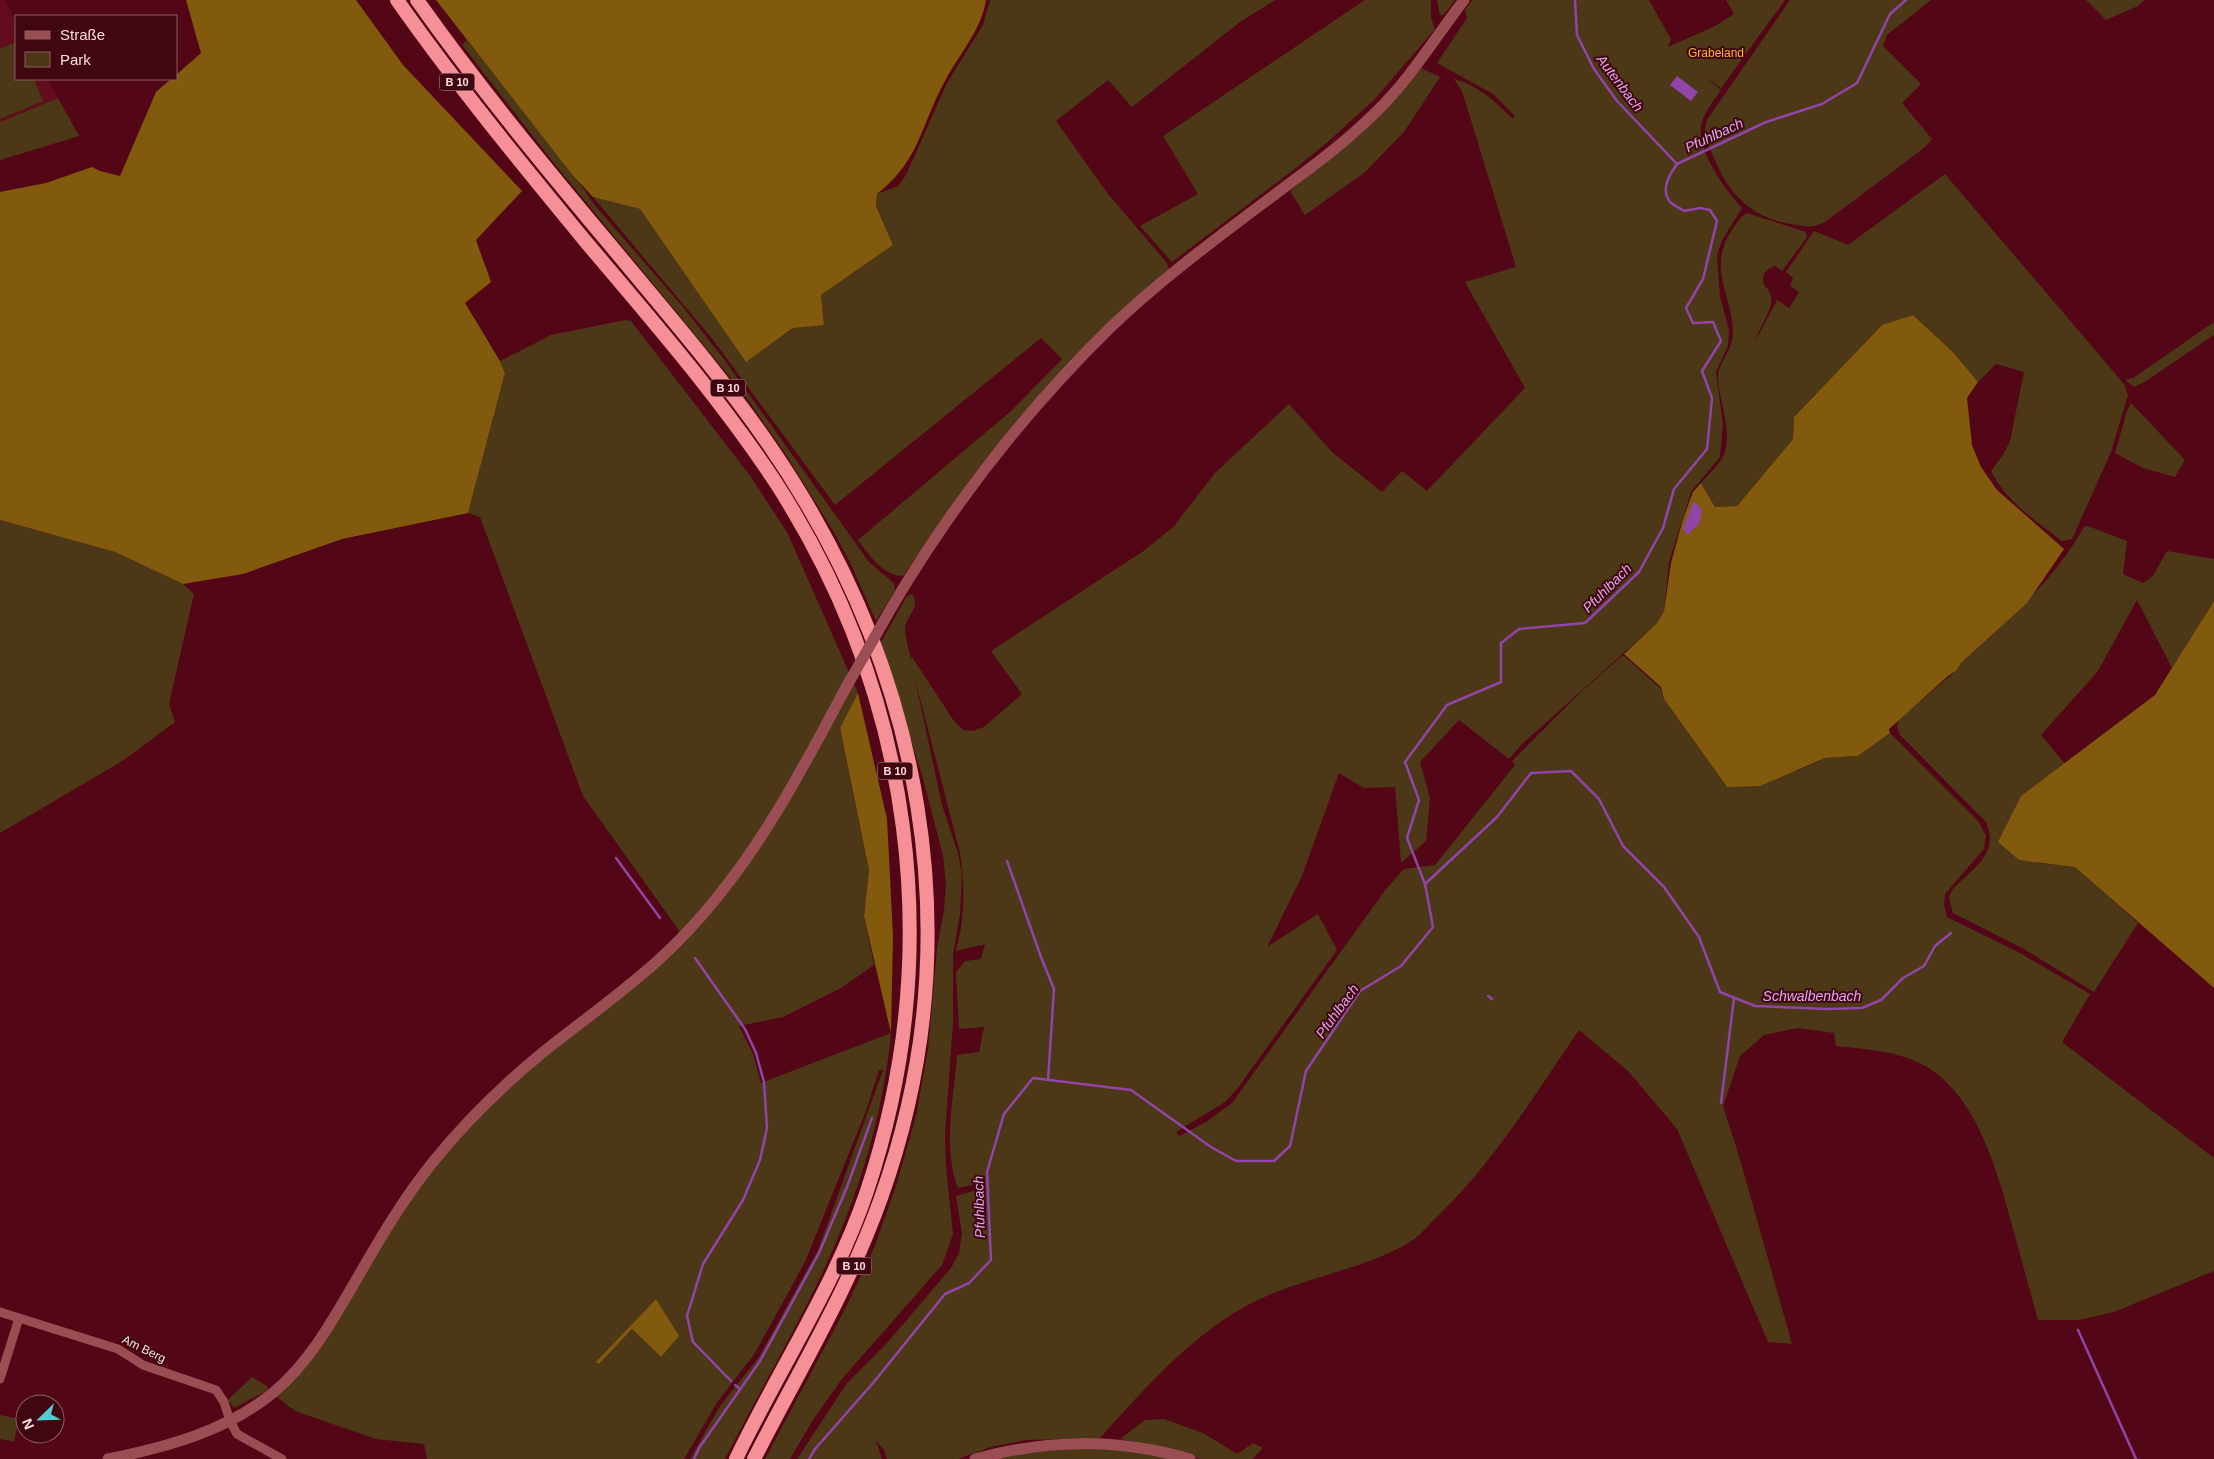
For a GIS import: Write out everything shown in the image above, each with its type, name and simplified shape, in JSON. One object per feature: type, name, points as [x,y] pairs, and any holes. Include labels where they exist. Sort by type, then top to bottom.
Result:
[{"type":"highway","name":"B 10","points":[[397,0],[495,131],[716,400],[777,485],[806,534],[840,602],[864,661],[886,731],[902,815],[910,904],[911,939],[907,1008],[894,1094],[867,1192],[848,1240],[809,1322],[736,1459]]},
{"type":"highway","name":"B 10","points":[[417,0],[506,118],[723,382],[790,476],[838,559],[871,632],[897,710],[909,759],[924,857],[927,962],[923,1009],[909,1099],[882,1195],[860,1254],[824,1328],[754,1459]]},
{"type":"street","points":[[108,1459],[143,1452],[202,1434],[252,1409],[282,1385],[328,1328],[395,1214],[433,1161],[475,1113],[513,1077],[617,996],[663,956],[708,909],[745,862],[777,815],[892,605],[951,514],[997,453],[1047,395],[1112,327],[1201,250],[1330,153],[1376,112],[1406,80],[1464,0]]},
{"type":"street","name":"Am Berg","points":[[0,1312],[118,1349],[143,1365],[216,1390],[224,1402],[230,1421],[237,1434],[282,1459]]},
{"type":"street","points":[[0,1379],[19,1318]]},
{"type":"street","points":[[975,1459],[1025,1447],[1110,1443],[1150,1449],[1190,1459]]},
{"type":"shaded area","points":[[0,0],[5,0],[15,19],[15,80],[49,80],[58,98],[0,122]]},
{"type":"shaded area","points":[[186,0],[356,0],[403,65],[522,191],[476,240],[491,282],[465,303],[500,361],[505,373],[468,513],[342,539],[243,574],[183,584],[115,552],[0,520],[0,192],[46,183],[92,167],[120,176],[156,92],[170,80],[178,80],[178,73],[201,53]]},
{"type":"shaded area","points":[[436,0],[986,0],[975,32],[945,81],[911,155],[892,181],[877,194],[876,206],[893,245],[821,295],[824,325],[793,328],[746,362],[640,209],[593,197],[571,173]]},
{"type":"shaded area","points":[[1677,76],[1698,92],[1691,101],[1670,85]]},
{"type":"shaded area","points":[[1913,315],[1954,353],[1978,382],[1967,398],[1972,445],[1981,467],[1997,490],[2064,549],[2027,603],[1961,663],[1956,671],[1889,729],[1890,733],[1858,756],[1825,758],[1760,786],[1727,787],[1664,699],[1661,687],[1624,654],[1657,623],[1664,611],[1671,563],[1683,519],[1693,492],[1701,483],[1715,507],[1737,506],[1793,439],[1794,417],[1882,325]]},
{"type":"shaded area","points":[[1694,501],[1702,510],[1699,524],[1687,535],[1683,529]]},
{"type":"shaded area","points":[[2214,601],[2214,988],[2075,867],[2019,860],[1998,842],[2021,796],[2155,695]]},
{"type":"shaded area","points":[[858,693],[887,819],[893,936],[891,1033],[864,916],[869,870],[840,728]]},
{"type":"shaded area","points":[[656,1299],[679,1336],[661,1357],[632,1329],[599,1364],[596,1362]]},
{"type":"green space","points":[[990,0],[1275,0],[1240,22],[1132,107],[1108,80],[1056,121],[1108,194],[1167,263],[1170,271],[1020,417],[971,478],[903,576],[896,575],[877,564],[858,540],[1011,411],[1062,359],[1041,338],[835,505],[714,341],[593,197],[640,209],[746,361],[794,328],[824,324],[821,295],[893,245],[876,206],[877,194],[898,186],[906,175],[947,83],[983,25]]},
{"type":"green space","points":[[1365,0],[1431,0],[1431,18],[1435,29],[1374,100],[1331,139],[1296,168],[1172,262],[1140,226],[1198,194],[1163,136]]},
{"type":"green space","points":[[1437,0],[1455,0],[1444,15],[1440,15]]},
{"type":"green space","name":"Grabeland","points":[[1472,0],[1649,0],[1671,39],[1668,47],[1715,26],[1734,14],[1726,0],[1785,0],[1721,88],[1705,77],[1721,90],[1706,112],[1702,122],[1701,136],[1703,147],[1714,170],[1728,192],[1742,208],[1722,240],[1717,256],[1720,296],[1729,331],[1728,346],[1716,372],[1723,424],[1720,457],[1691,492],[1669,562],[1664,611],[1657,623],[1522,744],[1509,759],[1459,720],[1420,762],[1430,798],[1426,841],[1401,863],[1395,787],[1364,788],[1339,773],[1302,876],[1267,947],[1318,914],[1337,950],[1237,1089],[1225,1102],[1176,1132],[1179,1136],[1206,1122],[1232,1103],[1386,889],[1404,869],[1435,865],[1515,765],[1512,761],[1582,691],[1623,655],[1660,688],[1664,699],[1727,787],[1799,770],[1825,758],[1858,756],[1890,733],[1979,822],[1986,836],[1984,849],[1945,894],[1944,904],[1947,917],[2020,953],[2090,994],[2062,1042],[2214,1158],[2214,1271],[2114,1312],[2079,1320],[2038,1320],[1993,1163],[1984,1139],[1959,1096],[1943,1079],[1915,1061],[1893,1054],[1836,1046],[1834,1033],[1798,1028],[1764,1035],[1740,1056],[1723,1106],[1792,1344],[1768,1342],[1677,1129],[1629,1072],[1579,1030],[1530,1103],[1477,1173],[1417,1237],[1393,1251],[1376,1258],[1269,1295],[1244,1307],[1220,1322],[1177,1357],[1100,1438],[1026,1440],[991,1447],[958,1459],[887,1459],[884,1450],[876,1441],[882,1459],[797,1459],[847,1383],[887,1343],[951,1268],[959,1253],[962,1233],[956,1196],[980,1189],[979,1183],[958,1188],[953,1173],[950,1122],[957,1055],[979,1052],[984,1027],[959,1029],[956,972],[965,961],[981,959],[985,944],[956,951],[961,927],[963,902],[963,878],[960,853],[915,679],[942,805],[958,853],[962,874],[960,914],[953,954],[953,1023],[945,1135],[946,1167],[953,1234],[942,1265],[842,1379],[813,1420],[790,1459],[765,1459],[845,1309],[874,1248],[896,1186],[916,1116],[928,1049],[937,949],[944,910],[946,885],[943,855],[923,779],[881,642],[907,596],[912,594],[915,603],[905,628],[911,660],[912,657],[954,721],[963,730],[973,731],[984,727],[1022,694],[991,651],[1145,550],[1174,526],[1215,473],[1289,404],[1332,452],[1382,492],[1402,471],[1427,491],[1525,388],[1465,282],[1516,267],[1462,91],[1454,79],[1471,85],[1493,100],[1513,119],[1515,116],[1493,94],[1437,63],[1467,18],[1465,10]]},
{"type":"green space","points":[[1790,0],[1931,0],[1887,35],[1883,46],[1921,84],[1902,103],[1932,139],[1924,148],[1825,222],[1812,226],[1801,226],[1777,221],[1744,203],[1727,184],[1721,173],[1705,131],[1707,120]]},
{"type":"green space","points":[[2086,0],[2144,0],[2138,6],[2106,20]]},
{"type":"green space","points":[[467,40],[578,180],[592,202],[683,307],[723,358],[869,562],[894,584],[895,590],[876,621],[849,560],[832,529],[785,453],[743,393],[553,162],[462,45]]},
{"type":"green space","points":[[15,42],[15,80],[34,80],[43,101],[0,119],[0,49]]},
{"type":"green space","points":[[1421,68],[1440,77],[1404,132],[1365,172],[1305,215],[1290,191],[1360,135],[1394,101]]},
{"type":"green space","points":[[58,98],[79,136],[0,160],[0,122]]},
{"type":"green space","points":[[1945,174],[2124,384],[2128,395],[2111,452],[2072,539],[2062,541],[2032,518],[2005,492],[1991,471],[2003,455],[2010,441],[2024,372],[1996,364],[1978,382],[1954,353],[1913,315],[1882,325],[1794,417],[1793,439],[1737,506],[1715,507],[1701,483],[1721,460],[1727,441],[1727,430],[1718,376],[1731,345],[1733,333],[1732,319],[1721,270],[1721,257],[1725,244],[1735,225],[1747,213],[1806,232],[1807,237],[1782,271],[1775,266],[1765,273],[1763,281],[1769,291],[1771,304],[1756,340],[1777,300],[1789,308],[1799,292],[1790,286],[1793,278],[1786,272],[1814,231],[1848,245]]},
{"type":"green space","points":[[625,320],[631,321],[751,477],[788,534],[858,693],[840,729],[869,870],[864,916],[874,965],[841,988],[783,1017],[739,1026],[753,1054],[761,1083],[891,1033],[882,1097],[856,1192],[832,1252],[807,1304],[725,1459],[690,1459],[720,1406],[759,1357],[818,1250],[883,1070],[879,1070],[866,1111],[805,1262],[755,1353],[716,1404],[684,1459],[427,1459],[424,1444],[376,1439],[295,1411],[277,1397],[306,1365],[395,1214],[475,1113],[677,942],[680,932],[583,796],[480,517],[468,513],[505,373],[500,361],[551,335]],"holes":[[[656,1299],[661,1357],[632,1329],[597,1362]]]},
{"type":"green space","points":[[2214,322],[2214,335],[2143,383],[2134,387],[2125,380],[2133,378]]},
{"type":"green space","points":[[2131,403],[2185,460],[2175,477],[2143,468],[2115,453]]},
{"type":"green space","points":[[0,520],[115,552],[183,584],[194,594],[169,704],[175,722],[124,760],[0,833]]},
{"type":"green space","points":[[2088,526],[2127,541],[2123,574],[2143,583],[2153,576],[2167,551],[2214,559],[2214,601],[2172,668],[2137,600],[2098,671],[2041,735],[2065,764],[2021,796],[2010,820],[2038,863],[2075,866],[2138,923],[2094,992],[2022,948],[1953,913],[1949,897],[1952,890],[1975,868],[1987,852],[1989,833],[1986,822],[1900,735],[1897,726],[1899,719],[1956,671],[1961,663],[2028,600],[2058,566],[2084,527]]},
{"type":"green space","points":[[252,1377],[267,1386],[268,1390],[234,1408],[228,1400]]},
{"type":"green space","points":[[0,1415],[15,1418],[14,1442],[0,1439]]},
{"type":"green space","points":[[1164,1419],[1203,1433],[1237,1454],[1253,1443],[1263,1448],[1252,1459],[1201,1459],[1120,1439],[1145,1420]]},
{"type":"green space","points":[[1110,1447],[1173,1459],[991,1459],[1050,1450]]},
{"type":"waterway","name":"Autenbach","points":[[1575,0],[1577,35],[1594,69],[1617,101],[1677,164]]},
{"type":"waterway","name":"Pfuhlbach","points":[[809,1459],[815,1449],[873,1383],[945,1294],[969,1283],[991,1260],[987,1172],[1004,1114],[1033,1078],[1131,1090],[1211,1147],[1236,1161],[1274,1161],[1290,1146],[1306,1071],[1360,991],[1401,966],[1433,927],[1425,884],[1407,838],[1419,800],[1405,762],[1447,705],[1501,682],[1501,643],[1519,629],[1585,623],[1639,572],[1663,528],[1674,489],[1707,449],[1712,398],[1702,371],[1721,341],[1713,322],[1693,323],[1686,308],[1703,279],[1717,221],[1710,210],[1700,208],[1684,211],[1670,202],[1667,197],[1666,187],[1672,172],[1677,164],[1766,122],[1822,104],[1857,83],[1890,14],[1906,0]]},
{"type":"waterway","name":"Schwalbenbach","points":[[1425,884],[1497,817],[1531,773],[1571,771],[1599,799],[1623,846],[1664,887],[1699,937],[1720,992],[1755,1006],[1827,1009],[1862,1008],[1881,1000],[1903,978],[1924,966],[1935,946],[1951,933]]},
{"type":"waterway","points":[[616,858],[660,918]]},
{"type":"waterway","points":[[1007,861],[1054,989],[1048,1080]]},
{"type":"waterway","points":[[695,958],[745,1029],[756,1053],[764,1082],[767,1128],[760,1160],[743,1200],[703,1264],[687,1316],[693,1342],[731,1381]]},
{"type":"waterway","points":[[1488,996],[1492,999]]},
{"type":"waterway","points":[[1721,1103],[1734,998]]},
{"type":"waterway","points":[[694,1459],[699,1448],[760,1361],[819,1253],[847,1187],[872,1118]]},
{"type":"waterway","points":[[2078,1330],[2136,1459]]},
{"type":"waterway","points":[[735,1385],[739,1388]]}]
